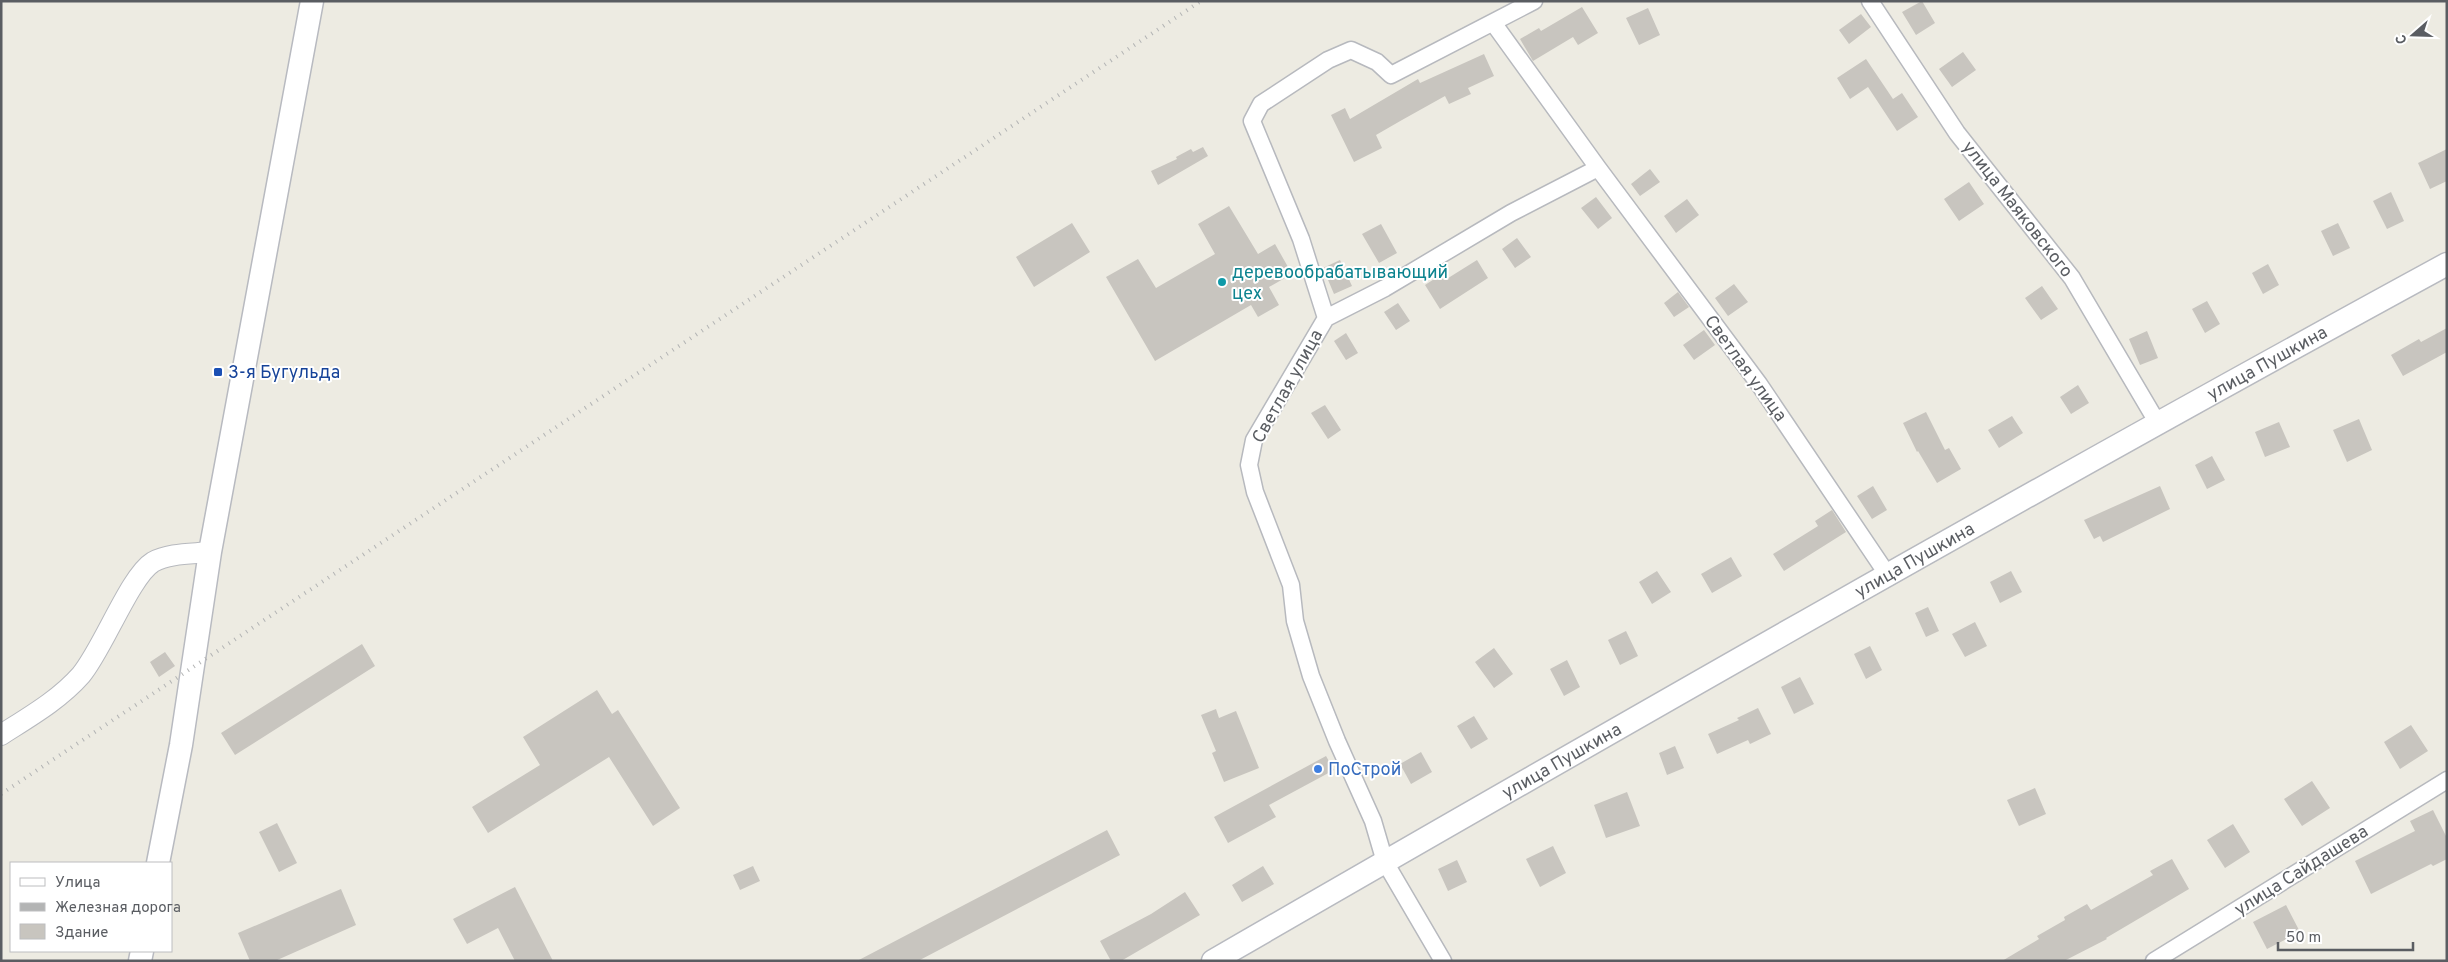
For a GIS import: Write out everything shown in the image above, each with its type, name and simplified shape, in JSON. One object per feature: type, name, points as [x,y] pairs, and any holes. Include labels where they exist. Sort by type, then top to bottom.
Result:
[{"type":"main road","points":[[158,862],[181,745],[210,552],[312,1]]},
{"type":"main road","name":"улица Пушкина","points":[[1213,961],[1887,574],[2157,422],[2447,264]]},
{"type":"street","points":[[1326,318],[1302,239],[1252,121],[1261,104],[1328,60],[1351,50],[1377,62],[1391,75],[1494,24],[1534,1]]},
{"type":"street","name":"улица Маяковского","points":[[1870,1],[1957,132],[2072,278],[2157,422]]},
{"type":"street","name":"Светлая улица","points":[[1494,24],[1598,168],[1759,384],[1887,574]]},
{"type":"street","name":"Светлая улица","points":[[1443,961],[1385,862],[1373,821],[1337,741],[1311,676],[1295,621],[1290,585],[1255,492],[1248,465],[1254,440],[1326,318],[1385,288],[1511,213],[1598,168]]},
{"type":"street","points":[[1,735],[50,702],[80,676],[99,649],[134,586],[149,565],[161,559],[210,552]]},
{"type":"street","name":"улица Сайдашева","points":[[2154,961],[2447,780]]},
{"type":"building","points":[[1922,1],[1935,23],[1916,35],[1902,12]]},
{"type":"building","points":[[1582,7],[1598,33],[1578,45],[1573,37],[1533,61],[1520,39],[1539,28],[1541,31]]},
{"type":"building","points":[[1648,8],[1660,35],[1639,45],[1626,18]]},
{"type":"building","points":[[1861,14],[1871,27],[1849,44],[1839,30]]},
{"type":"building","points":[[1963,52],[1976,70],[1952,87],[1939,69]]},
{"type":"building","points":[[1484,54],[1494,76],[1468,88],[1471,94],[1449,104],[1445,96],[1376,135],[1382,148],[1354,162],[1331,115],[1345,108],[1350,119],[1418,79],[1420,83]]},
{"type":"building","points":[[1866,59],[1893,99],[1902,93],[1918,117],[1897,131],[1868,87],[1850,99],[1837,78]]},
{"type":"building","points":[[1203,147],[1208,156],[1158,185],[1151,171],[1177,159],[1176,157],[1191,149],[1193,152]]},
{"type":"building","points":[[2447,149],[2447,181],[2430,189],[2418,163]]},
{"type":"building","points":[[1650,169],[1660,182],[1640,196],[1631,184]]},
{"type":"building","points":[[1969,182],[1984,204],[1959,221],[1944,199]]},
{"type":"building","points":[[2391,192],[2404,221],[2387,229],[2373,201]]},
{"type":"building","points":[[1596,197],[1612,218],[1598,229],[1581,208]]},
{"type":"building","points":[[1687,199],[1699,215],[1676,233],[1664,216]]},
{"type":"building","name":"деревообрабатывающий цех","points":[[1229,206],[1258,254],[1275,244],[1292,274],[1269,287],[1279,305],[1258,317],[1251,305],[1155,361],[1106,277],[1138,259],[1156,288],[1215,254],[1198,224]]},
{"type":"building","points":[[1072,223],[1090,252],[1034,287],[1016,257]]},
{"type":"building","points":[[2338,223],[2350,248],[2333,256],[2321,231]]},
{"type":"building","points":[[1381,224],[1397,253],[1379,263],[1362,234]]},
{"type":"building","points":[[1517,238],[1531,257],[1515,268],[1502,249]]},
{"type":"building","points":[[1340,260],[1352,286],[1334,294],[1323,268]]},
{"type":"building","points":[[1477,260],[1488,278],[1440,309],[1425,285],[1442,274],[1445,280]]},
{"type":"building","points":[[2268,264],[2279,285],[2263,294],[2252,273]]},
{"type":"building","points":[[1734,284],[1748,302],[1728,316],[1715,298]]},
{"type":"building","points":[[2042,286],[2058,309],[2041,320],[2025,298]]},
{"type":"building","points":[[1678,292],[1689,307],[1674,317],[1664,303]]},
{"type":"building","points":[[2207,301],[2220,324],[2205,333],[2192,309]]},
{"type":"building","points":[[1398,303],[1410,321],[1396,330],[1384,312]]},
{"type":"building","points":[[2447,328],[2447,352],[2403,376],[2391,355],[2419,339],[2421,342]]},
{"type":"building","points":[[1704,330],[1715,345],[1694,360],[1683,345]]},
{"type":"building","points":[[2147,331],[2158,358],[2140,365],[2129,339]]},
{"type":"building","points":[[1346,333],[1358,353],[1346,360],[1334,341]]},
{"type":"building","points":[[2078,385],[2089,403],[2071,414],[2060,397]]},
{"type":"building","points":[[1325,405],[1341,430],[1328,439],[1311,413]]},
{"type":"building","points":[[1926,412],[1945,450],[1949,448],[1961,469],[1937,483],[1917,452],[1903,423]]},
{"type":"building","points":[[2012,416],[2023,433],[1999,448],[1988,430]]},
{"type":"building","points":[[2359,419],[2372,450],[2347,462],[2333,430]]},
{"type":"building","points":[[2279,422],[2290,447],[2265,457],[2255,432]]},
{"type":"building","points":[[2212,456],[2225,480],[2207,489],[2195,465]]},
{"type":"building","points":[[1873,486],[1887,510],[1872,519],[1857,496]]},
{"type":"building","points":[[2160,486],[2170,509],[2103,542],[2100,536],[2094,539],[2084,520]]},
{"type":"building","points":[[1832,510],[1846,532],[1784,571],[1773,554],[1818,526],[1815,521]]},
{"type":"building","points":[[1731,557],[1742,576],[1712,593],[1701,574]]},
{"type":"building","points":[[1657,571],[1671,592],[1652,604],[1639,582]]},
{"type":"building","points":[[2011,571],[2022,592],[2000,603],[1990,582]]},
{"type":"building","points":[[1928,607],[1939,631],[1926,637],[1915,613]]},
{"type":"building","points":[[1975,622],[1987,646],[1965,657],[1952,634]]},
{"type":"building","points":[[1626,631],[1638,656],[1620,665],[1608,640]]},
{"type":"building","points":[[362,644],[375,666],[235,755],[221,733]]},
{"type":"building","points":[[1870,646],[1882,670],[1866,679],[1854,654]]},
{"type":"building","points":[[1494,648],[1513,674],[1494,688],[1475,662]]},
{"type":"building","points":[[165,652],[175,666],[159,677],[150,662]]},
{"type":"building","points":[[1567,660],[1580,687],[1564,696],[1550,669]]},
{"type":"building","points":[[1800,677],[1814,704],[1794,714],[1781,687]]},
{"type":"building","points":[[597,690],[612,714],[618,710],[680,808],[653,826],[609,757],[488,833],[472,807],[540,765],[523,737]]},
{"type":"building","points":[[1758,708],[1771,734],[1750,744],[1748,740],[1717,754],[1708,734],[1739,720],[1737,718]]},
{"type":"building","points":[[1216,709],[1219,718],[1236,711],[1259,768],[1224,782],[1212,753],[1216,751],[1201,715]]},
{"type":"building","points":[[1474,716],[1488,739],[1471,749],[1457,726]]},
{"type":"building","points":[[2411,725],[2428,751],[2400,769],[2384,742]]},
{"type":"building","points":[[1675,746],[1684,768],[1667,775],[1659,753]]},
{"type":"building","points":[[1421,752],[1432,772],[1411,784],[1400,764]]},
{"type":"building","points":[[1326,756],[1334,770],[1269,805],[1276,817],[1228,843],[1214,817]]},
{"type":"building","points":[[2312,781],[2330,808],[2302,826],[2284,799]]},
{"type":"building","points":[[2035,788],[2046,814],[2019,826],[2007,800]]},
{"type":"building","points":[[1627,792],[1640,826],[1606,838],[1594,805]]},
{"type":"building","points":[[2433,810],[2447,838],[2447,859],[2433,866],[2431,864],[2371,894],[2355,861],[2415,831],[2410,821]]},
{"type":"building","points":[[277,823],[297,863],[279,872],[259,832]]},
{"type":"building","points":[[2233,824],[2250,852],[2225,868],[2207,840]]},
{"type":"building","points":[[1107,830],[1120,855],[918,961],[857,961]]},
{"type":"building","points":[[1553,846],[1566,873],[1540,887],[1526,859]]},
{"type":"building","points":[[2172,859],[2189,889],[2107,939],[2064,961],[2002,961],[2039,939],[2037,936],[2065,920],[2064,917],[2087,904],[2091,910],[2153,875],[2150,871]]},
{"type":"building","points":[[1457,860],[1467,882],[1448,891],[1438,869]]},
{"type":"building","points":[[753,866],[760,881],[740,890],[733,875]]},
{"type":"building","points":[[1263,866],[1274,884],[1242,902],[1232,885]]},
{"type":"building","points":[[515,887],[553,961],[515,961],[498,928],[467,944],[453,919]]},
{"type":"building","points":[[341,889],[356,925],[275,961],[250,961],[238,933]]},
{"type":"building","points":[[1185,892],[1200,915],[1121,961],[1111,961],[1100,941],[1151,914]]},
{"type":"building","points":[[2286,905],[2300,932],[2267,949],[2253,922]]},
{"type":"railway","points":[[1,794],[1201,1]]},
{"type":"place","name":"деревообрабатывающий цех","points":[[1222,282]]},
{"type":"place","name":"3-я Бугульда","points":[[218,372]]},
{"type":"place","name":"ПоСтрой","points":[[1318,769]]}]
